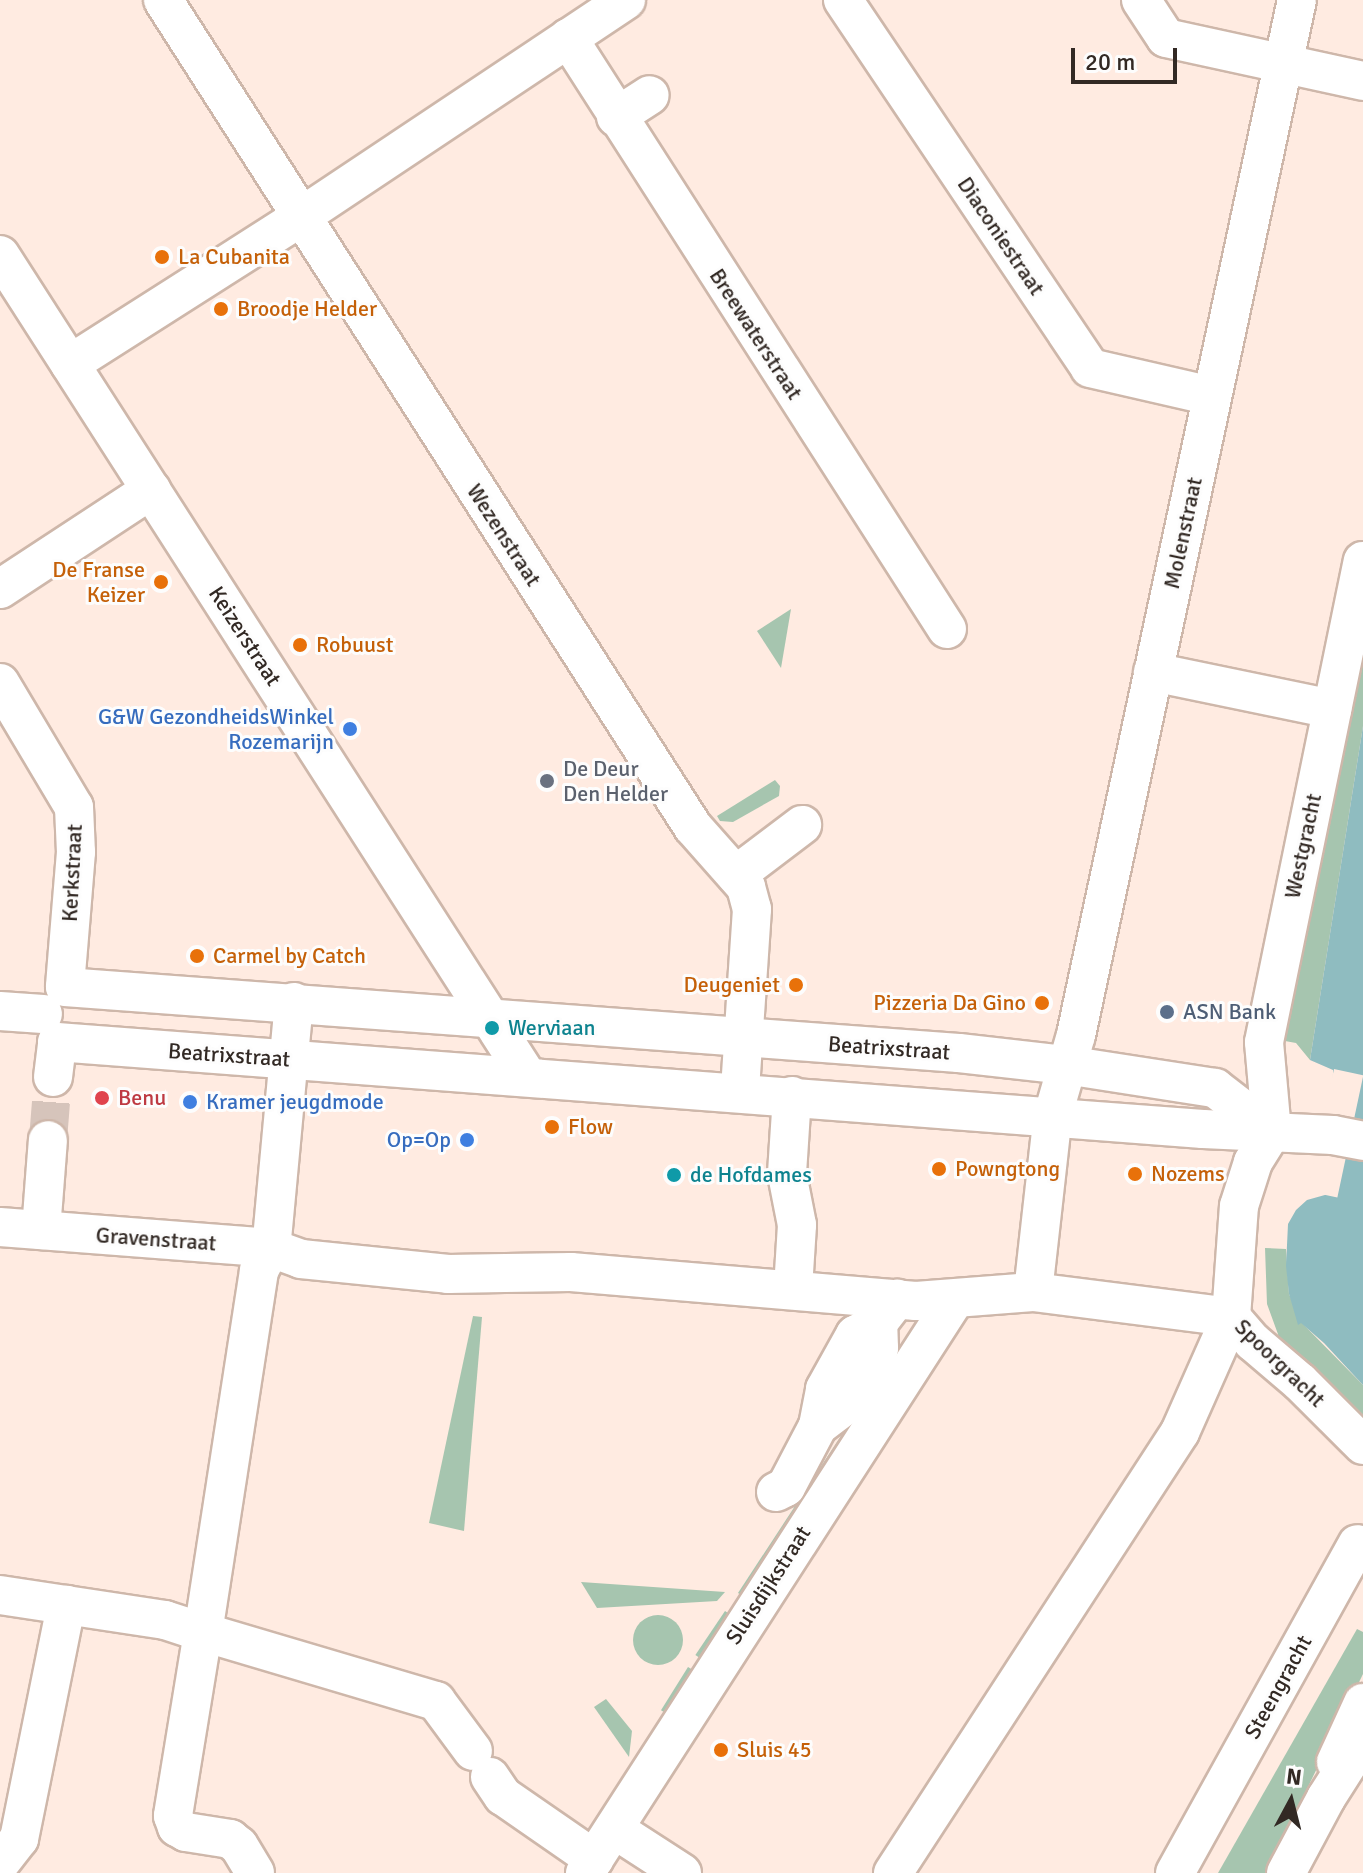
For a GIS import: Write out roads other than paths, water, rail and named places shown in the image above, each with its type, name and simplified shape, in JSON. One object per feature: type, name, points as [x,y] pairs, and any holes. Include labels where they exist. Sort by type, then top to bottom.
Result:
[{"type":"street","name":"Wezenstraat","points":[[163,0],[299,218],[693,827],[736,875],[751,897],[740,1092]]},
{"type":"street","points":[[70,364],[299,218],[574,21],[626,0]]},
{"type":"street","points":[[1141,0],[1166,38],[1363,81]]},
{"type":"street","name":"Molenstraat","points":[[1066,1065],[1076,1035],[1297,0]]},
{"type":"street","name":"Diaconiestraat","points":[[843,1],[1090,368],[1212,396]]},
{"type":"street","name":"Breewaterstraat","points":[[574,21],[625,131],[947,629]]},
{"type":"street","points":[[625,131],[650,95]]},
{"type":"street","name":"Keizerstraat","points":[[0,255],[489,1017]]},
{"type":"street","points":[[0,589],[151,490]]},
{"type":"street","name":"Westgracht","points":[[1272,1132],[1264,1042],[1363,561]]},
{"type":"street","points":[[1153,672],[1332,709]]},
{"type":"street","name":"Kerkstraat","points":[[4,689],[74,807],[76,852],[54,1030]]},
{"type":"street","points":[[736,875],[802,825]]},
{"type":"street","points":[[255,1873],[233,1841],[186,1832],[177,1827],[173,1816],[259,1271],[271,1248],[294,1002]]},
{"type":"street","name":"Beatrixstraat","points":[[54,1030],[294,1002],[959,1053],[1066,1065],[1215,1088],[1272,1132]]},
{"type":"street","name":"Beatrixstraat","points":[[0,1011],[54,1030],[290,1059],[1348,1138]]},
{"type":"street","points":[[489,1017],[527,1076]]},
{"type":"street","points":[[1033,1292],[1053,1115],[1066,1065]]},
{"type":"street","points":[[792,1096],[787,1174],[797,1225],[801,1299],[875,1329]]},
{"type":"street","name":"Spoorgracht","points":[[1272,1132],[1253,1162],[1239,1206],[1231,1317],[1253,1342],[1300,1382],[1363,1445]]},
{"type":"street","points":[[41,1230],[48,1140]]},
{"type":"street","name":"Gravenstraat","points":[[0,1227],[271,1248],[301,1259],[448,1274],[571,1272],[801,1299]]},
{"type":"street","points":[[776,1492],[786,1487],[818,1426],[825,1389],[875,1329],[955,1299],[1033,1292],[1231,1317],[1180,1432],[893,1873]]},
{"type":"street","name":"Sluisdijkstraat","points":[[598,1854],[669,1738],[955,1299]]},
{"type":"street","name":"Steengracht","points":[[1175,1873],[1357,1544]]},
{"type":"street","points":[[0,1595],[165,1620],[436,1701],[489,1775],[598,1854],[682,1873]]},
{"type":"street","points":[[0,1863],[19,1839],[66,1605]]},
{"type":"street","points":[[1326,1798],[1336,1758],[1363,1703]]},
{"type":"street","points":[[1286,1873],[1326,1798],[1363,1740]]},
{"type":"water","points":[[1363,726],[1363,1385],[1324,1343],[1301,1323],[1298,1325],[1289,1294],[1286,1266],[1288,1224],[1296,1210],[1307,1200],[1332,1193],[1333,1070],[1310,1060]]},
{"type":"tunnel","points":[[48,1140],[53,1077]]},
{"type":"place","name":"La Cubanita","points":[[162,257]]},
{"type":"place","name":"Broodje Helder","points":[[221,309]]},
{"type":"place","name":"De Franse Keizer","points":[[161,582]]},
{"type":"place","name":"Robuust","points":[[300,645]]},
{"type":"place","name":"G&W GezondheidsWinkel Rozemarijn","points":[[350,729]]},
{"type":"place","name":"De Deur Den Helder","points":[[547,781]]},
{"type":"place","name":"Carmel by Catch","points":[[197,956]]},
{"type":"place","name":"Deugeniet","points":[[796,985]]},
{"type":"place","name":"Pizzeria Da Gino","points":[[1042,1003]]},
{"type":"place","name":"ASN Bank","points":[[1167,1012]]},
{"type":"place","name":"Werviaan","points":[[492,1028]]},
{"type":"place","name":"Benu","points":[[102,1098]]},
{"type":"place","name":"Kramer jeugdmode","points":[[190,1102]]},
{"type":"place","name":"Flow","points":[[552,1127]]},
{"type":"place","name":"Op=Op","points":[[467,1140]]},
{"type":"place","name":"Powngtong","points":[[939,1169]]},
{"type":"place","name":"Nozems","points":[[1135,1174]]},
{"type":"place","name":"de Hofdames","points":[[674,1175]]},
{"type":"place","name":"Sluis 45","points":[[721,1750]]}]
